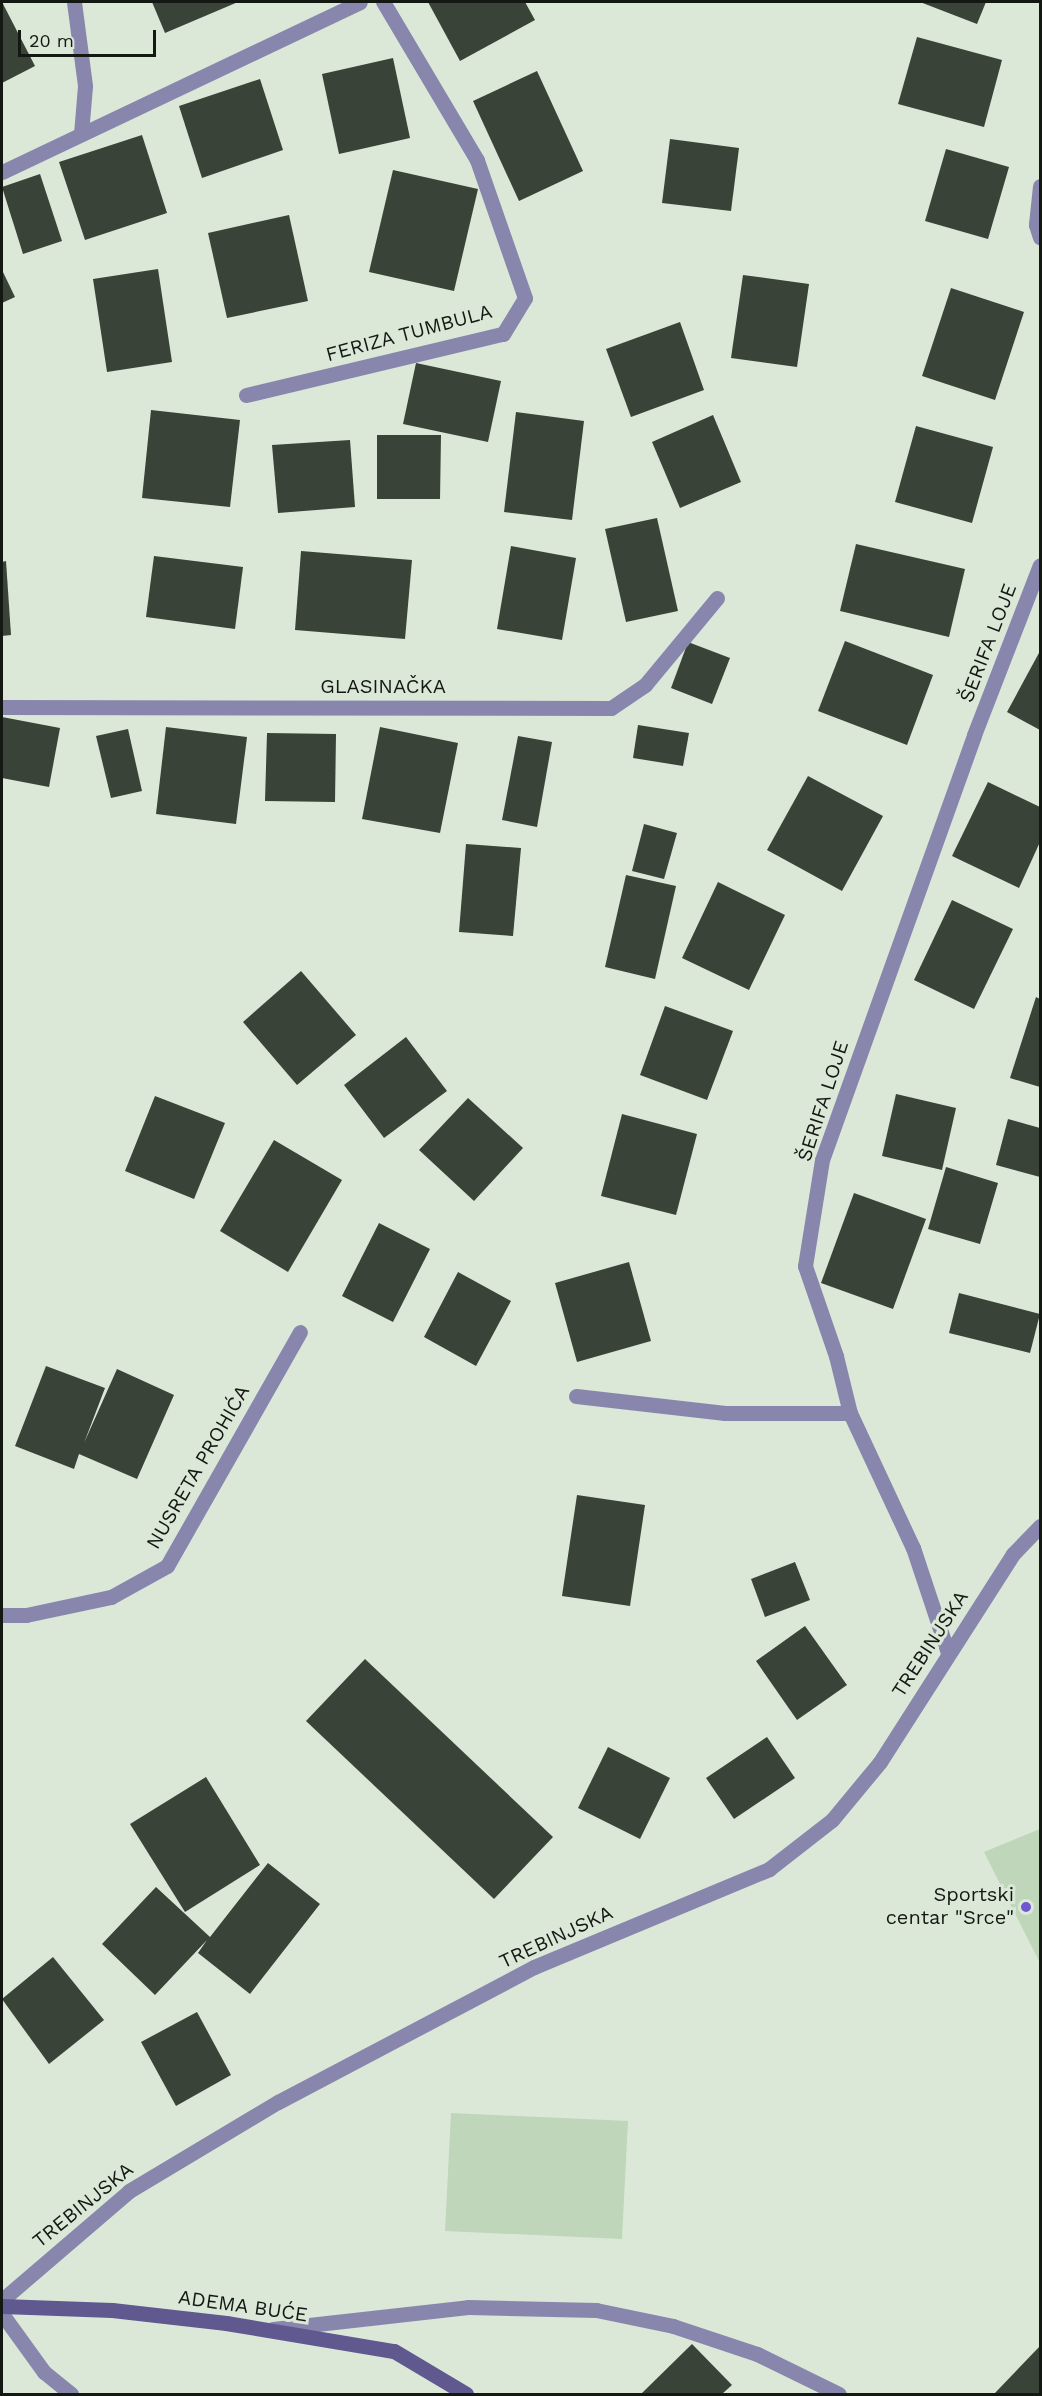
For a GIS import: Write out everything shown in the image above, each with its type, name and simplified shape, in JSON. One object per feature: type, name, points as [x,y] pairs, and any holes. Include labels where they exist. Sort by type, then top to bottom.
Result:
[{"type":"street","points":[[74,2],[85,86],[81,134]]},
{"type":"street","points":[[2,172],[360,2]]},
{"type":"street","name":"FERIZA TUMBULA","points":[[246,395],[503,334],[525,298],[477,160],[384,2]]},
{"type":"street","points":[[1041,186],[1036,225],[1041,237]]},
{"type":"street","name":"ŠERIFA LOJE","points":[[948,1653],[913,1548],[850,1413],[836,1356],[805,1266],[822,1160],[974,735],[1041,565]]},
{"type":"street","name":"GLASINAČKA","points":[[2,707],[611,708],[645,685],[717,598]]},
{"type":"street","name":"NUSRETA PROHIĆA","points":[[2,1615],[26,1615],[111,1597],[167,1566],[300,1332]]},
{"type":"street","points":[[576,1396],[725,1413],[850,1413]]},
{"type":"street","name":"TREBINJSKA","points":[[2,2300],[129,2191],[278,2102],[534,1967],[769,1869],[832,1820],[880,1762],[1013,1554],[1041,1526]]},
{"type":"street","name":"ADEMA BUĆE","points":[[2,2306],[112,2310],[267,2330],[394,2352],[466,2394]]},
{"type":"street","points":[[267,2330],[468,2307],[596,2310],[673,2326],[747,2351],[839,2394]]},
{"type":"street","points":[[2,2314],[44,2372],[71,2394]]},
{"type":"green space","name":"Sportski centar \"Srce\"","points":[[1040,1829],[1040,1963],[984,1852]]},
{"type":"green space","points":[[451,2113],[628,2121],[622,2239],[445,2231]]},
{"type":"building","points":[[2,2],[35,66],[2,83]]},
{"type":"building","points":[[152,2],[238,2],[165,33]]},
{"type":"building","points":[[428,2],[525,2],[535,20],[460,61]]},
{"type":"building","points":[[920,2],[986,2],[977,24]]},
{"type":"building","points":[[917,37],[1002,60],[984,127],[898,104]]},
{"type":"building","points":[[393,58],[410,138],[339,154],[322,74]]},
{"type":"building","points":[[537,71],[583,171],[519,201],[473,101]]},
{"type":"building","points":[[260,79],[283,150],[202,178],[179,106]]},
{"type":"building","points":[[142,135],[167,213],[85,240],[59,162]]},
{"type":"building","points":[[670,139],[739,148],[731,211],[662,203]]},
{"type":"building","points":[[946,149],[1009,167],[988,239],[925,221]]},
{"type":"building","points":[[393,170],[478,189],[454,291],[369,272]]},
{"type":"building","points":[[40,174],[62,241],[23,254],[2,187]]},
{"type":"building","points":[[289,215],[308,301],[227,318],[208,233]]},
{"type":"building","points":[[158,269],[172,362],[107,372],[93,279]]},
{"type":"building","points":[[2,270],[15,297],[2,303]]},
{"type":"building","points":[[743,275],[809,284],[797,367],[731,358]]},
{"type":"building","points":[[951,288],[1024,312],[995,400],[922,376]]},
{"type":"building","points":[[680,322],[704,390],[631,417],[606,349]]},
{"type":"building","points":[[416,363],[501,381],[488,442],[403,424]]},
{"type":"building","points":[[151,410],[240,420],[230,507],[142,498]]},
{"type":"building","points":[[516,412],[584,421],[572,520],[504,512]]},
{"type":"building","points":[[713,415],[741,482],[680,508],[652,442]]},
{"type":"building","points":[[916,426],[993,447],[972,523],[895,502]]},
{"type":"building","points":[[377,435],[441,435],[440,499],[377,499]]},
{"type":"building","points":[[350,440],[355,507],[278,513],[272,445]]},
{"type":"building","points":[[657,518],[678,611],[626,622],[605,529]]},
{"type":"building","points":[[856,544],[965,569],[949,637],[840,611]]},
{"type":"building","points":[[511,546],[576,558],[562,640],[497,629]]},
{"type":"building","points":[[301,551],[412,560],[405,639],[295,630]]},
{"type":"building","points":[[154,556],[243,567],[235,629],[146,617]]},
{"type":"building","points":[[6,561],[11,635],[2,636],[2,562]]},
{"type":"building","points":[[845,641],[933,675],[907,745],[818,711]]},
{"type":"building","points":[[688,642],[730,658],[712,704],[671,688]]},
{"type":"building","points":[[1040,651],[1040,730],[1007,712]]},
{"type":"building","points":[[2,717],[60,728],[49,787],[2,778]]},
{"type":"building","points":[[638,725],[689,733],[683,766],[633,758]]},
{"type":"building","points":[[166,727],[247,737],[236,824],[156,814]]},
{"type":"building","points":[[380,727],[458,743],[440,833],[362,819]]},
{"type":"building","points":[[128,729],[142,791],[111,798],[96,736]]},
{"type":"building","points":[[267,733],[336,734],[335,802],[265,801]]},
{"type":"building","points":[[518,736],[552,742],[537,827],[502,820]]},
{"type":"building","points":[[808,776],[883,816],[842,891],[767,850]]},
{"type":"building","points":[[988,782],[1040,807],[1040,842],[1019,888],[952,856]]},
{"type":"building","points":[[644,824],[677,833],[664,879],[632,871]]},
{"type":"building","points":[[466,844],[521,848],[513,936],[459,932]]},
{"type":"building","points":[[626,875],[676,886],[655,979],[605,967]]},
{"type":"building","points":[[718,882],[785,915],[749,990],[682,958]]},
{"type":"building","points":[[952,900],[1013,929],[974,1009],[914,980]]},
{"type":"building","points":[[301,971],[356,1035],[297,1085],[243,1022]]},
{"type":"building","points":[[1036,997],[1040,999],[1040,1087],[1010,1078]]},
{"type":"building","points":[[665,1006],[733,1031],[707,1100],[640,1075]]},
{"type":"building","points":[[406,1037],[447,1091],[384,1138],[344,1085]]},
{"type":"building","points":[[896,1094],[956,1108],[942,1170],[882,1156]]},
{"type":"building","points":[[155,1096],[225,1123],[194,1199],[125,1171]]},
{"type":"building","points":[[468,1098],[523,1148],[474,1201],[419,1150]]},
{"type":"building","points":[[622,1114],[697,1134],[676,1215],[601,1196]]},
{"type":"building","points":[[1008,1119],[1040,1128],[1040,1177],[996,1165]]},
{"type":"building","points":[[274,1140],[342,1180],[288,1272],[220,1231]]},
{"type":"building","points":[[946,1167],[998,1183],[980,1244],[928,1229]]},
{"type":"building","points":[[854,1193],[926,1219],[893,1309],[821,1283]]},
{"type":"building","points":[[379,1223],[430,1249],[393,1322],[342,1296]]},
{"type":"building","points":[[629,1262],[651,1341],[577,1362],[555,1283]]},
{"type":"building","points":[[458,1272],[511,1301],[476,1366],[424,1337]]},
{"type":"building","points":[[959,1293],[1040,1314],[1030,1353],[949,1333]]},
{"type":"building","points":[[46,1366],[105,1388],[84,1443],[117,1369],[174,1395],[137,1479],[79,1454],[74,1469],[15,1446]]},
{"type":"building","points":[[577,1495],[645,1505],[630,1606],[562,1596]]},
{"type":"building","points":[[795,1562],[810,1600],[765,1617],[751,1579]]},
{"type":"building","points":[[805,1626],[847,1685],[797,1720],[756,1661]]},
{"type":"building","points":[[365,1659],[553,1837],[494,1899],[306,1721]]},
{"type":"building","points":[[767,1737],[795,1778],[734,1819],[706,1778]]},
{"type":"building","points":[[608,1747],[670,1778],[640,1839],[578,1808]]},
{"type":"building","points":[[206,1777],[260,1865],[185,1912],[130,1824]]},
{"type":"building","points":[[268,1863],[320,1904],[250,1994],[198,1953],[207,1940],[155,1995],[102,1944],[156,1887],[210,1937]]},
{"type":"building","points":[[53,1957],[104,2020],[49,2064],[2,1999]]},
{"type":"building","points":[[197,2012],[231,2075],[176,2106],[141,2042]]},
{"type":"building","points":[[692,2344],[732,2385],[722,2394],[641,2394]]},
{"type":"building","points":[[1040,2346],[1040,2394],[994,2394]]},
{"type":"place","name":"Sportski centar \"Srce\"","points":[[1026,1907]]}]
